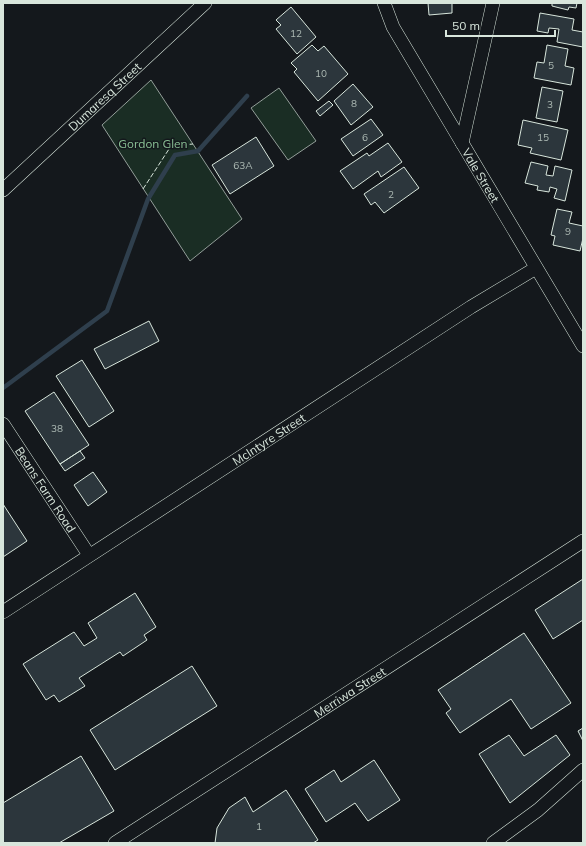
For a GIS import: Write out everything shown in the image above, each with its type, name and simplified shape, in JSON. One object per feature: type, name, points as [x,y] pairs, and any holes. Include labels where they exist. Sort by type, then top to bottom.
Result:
[{"type":"street","name":"Dumaresq Street","points":[[3,190],[205,3]]},
{"type":"street","name":"Vale Street","points":[[384,3],[393,27],[583,346]]},
{"type":"street","points":[[462,143],[493,3]]},
{"type":"street","name":"McIntyre Street","points":[[3,612],[88,555],[465,311],[536,268]]},
{"type":"street","name":"Beans Farm Road","points":[[3,424],[88,555]]},
{"type":"street","name":"Merriwa Street","points":[[115,843],[133,838],[583,540]]},
{"type":"street","points":[[493,843],[538,810],[583,770]]},
{"type":"green space","name":"Gordon Glen","points":[[151,80],[242,219],[190,261],[102,125]]},
{"type":"green space","points":[[279,88],[316,141],[288,160],[251,108]]},
{"type":"building","points":[[428,3],[452,3],[452,13],[429,15]]},
{"type":"building","points":[[552,3],[577,3],[576,8],[569,7],[568,10],[552,6]]},
{"type":"building","points":[[291,7],[316,37],[297,54],[276,29],[281,25],[276,20]]},
{"type":"building","points":[[540,13],[574,19],[572,30],[583,32],[583,47],[557,42],[559,29],[549,28],[548,33],[537,31]]},
{"type":"building","points":[[312,45],[318,51],[324,46],[348,74],[318,101],[294,72],[297,69],[291,63]]},
{"type":"building","points":[[547,45],[568,49],[565,66],[574,68],[571,85],[534,78],[537,62],[544,63]]},
{"type":"building","points":[[353,84],[373,107],[351,125],[334,101]]},
{"type":"building","points":[[542,87],[563,91],[557,122],[536,118]]},
{"type":"building","points":[[329,101],[333,105],[320,116],[316,111]]},
{"type":"building","points":[[371,119],[383,135],[353,156],[341,139]]},
{"type":"building","points":[[523,120],[568,130],[561,160],[530,153],[532,148],[518,145]]},
{"type":"building","points":[[256,137],[274,166],[230,194],[212,165]]},
{"type":"building","points":[[388,143],[402,162],[381,177],[378,171],[353,189],[340,171],[367,153],[369,156]]},
{"type":"building","points":[[531,162],[548,166],[546,175],[553,176],[555,166],[572,170],[565,201],[554,198],[557,189],[550,187],[549,192],[537,190],[538,186],[525,183]]},
{"type":"building","points":[[404,167],[419,188],[384,213],[375,202],[371,205],[364,194]]},
{"type":"building","points":[[557,209],[572,212],[569,223],[583,226],[583,238],[580,251],[553,245],[555,236],[551,235]]},
{"type":"building","points":[[149,321],[159,341],[105,369],[94,349]]},
{"type":"building","points":[[82,360],[114,411],[89,427],[56,376]]},
{"type":"building","points":[[54,392],[89,445],[60,464],[25,411]]},
{"type":"building","points":[[80,451],[85,458],[65,471],[60,464]]},
{"type":"building","points":[[93,472],[107,492],[88,506],[74,485]]},
{"type":"building","points":[[3,504],[27,541],[3,557]]},
{"type":"building","points":[[583,579],[583,620],[553,639],[535,610]]},
{"type":"building","points":[[135,593],[156,627],[144,635],[147,640],[123,656],[120,652],[79,678],[85,686],[59,702],[54,695],[46,700],[23,664],[74,632],[84,646],[97,638],[88,623]]},
{"type":"building","points":[[524,633],[571,703],[531,729],[511,699],[460,733],[446,713],[451,709],[438,690]]},
{"type":"building","points":[[192,666],[217,706],[115,770],[90,730]]},
{"type":"building","points":[[583,728],[583,741],[578,731]]},
{"type":"building","points":[[509,735],[524,756],[556,735],[570,755],[510,803],[479,754]]},
{"type":"building","points":[[81,756],[114,811],[59,843],[3,843],[3,803]]},
{"type":"building","points":[[374,760],[400,800],[368,821],[355,803],[326,822],[305,789],[334,770],[341,782]]},
{"type":"building","points":[[286,790],[318,840],[313,843],[215,843],[217,828],[229,808],[245,797],[253,812]]},
{"type":"waterway","points":[[3,388],[107,311],[148,199],[175,155],[198,151],[247,96]]},
{"type":"fence","points":[[143,189],[171,146],[193,144]]}]
